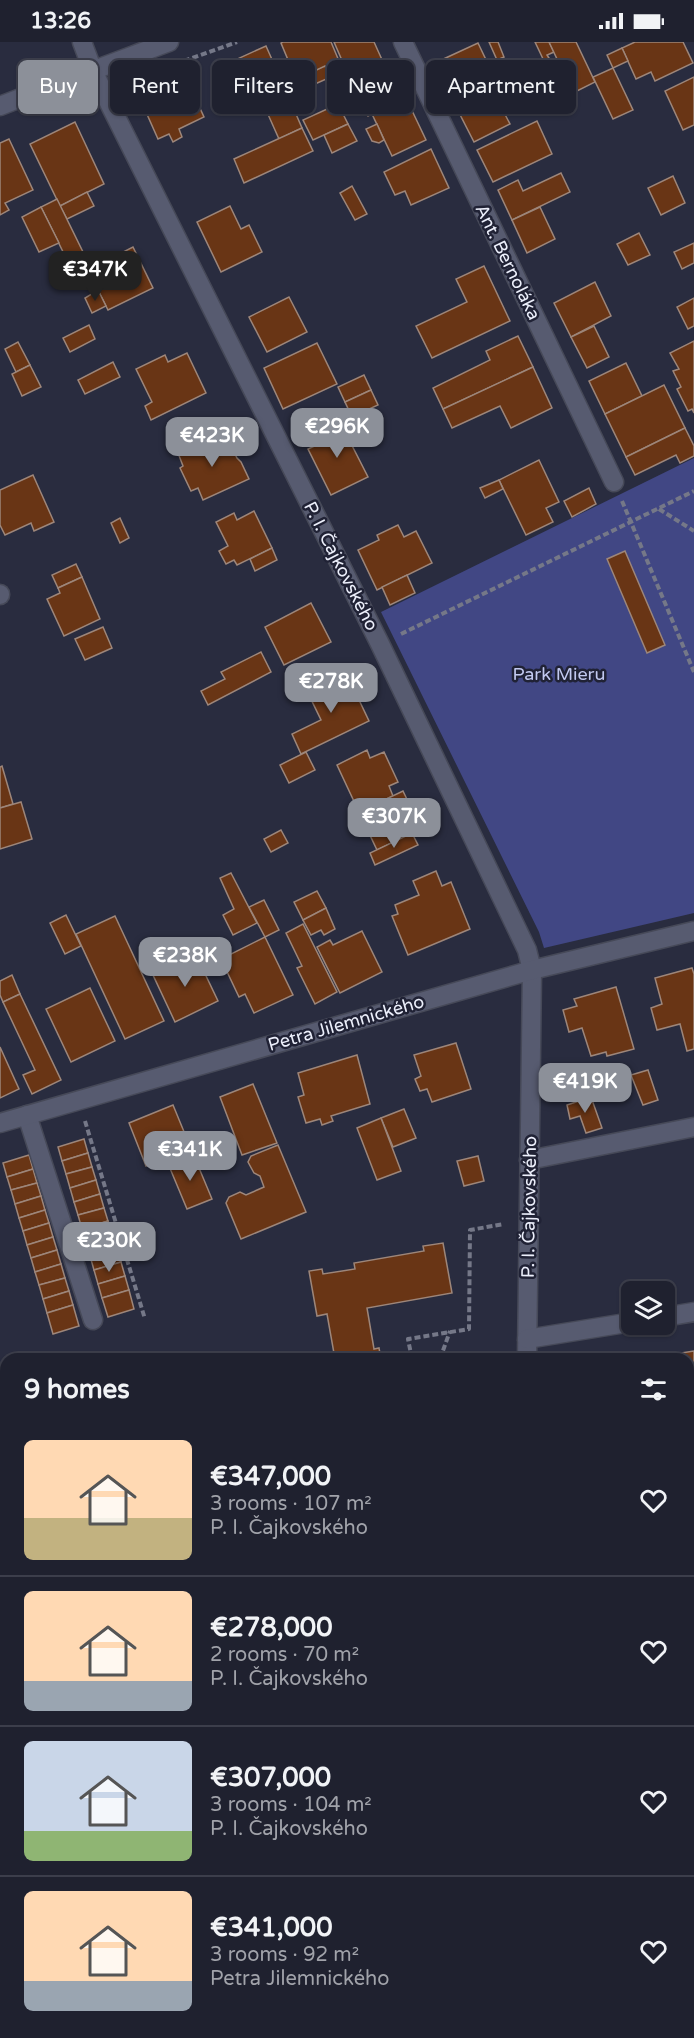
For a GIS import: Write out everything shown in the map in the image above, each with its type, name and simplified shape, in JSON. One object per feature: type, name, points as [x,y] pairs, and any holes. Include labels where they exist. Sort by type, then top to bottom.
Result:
[{"type":"street","name":"P. I. Čajkovského","points":[[82,42],[89,60]]},
{"type":"street","points":[[98,69],[169,42]]},
{"type":"street","name":"Ant. Bernoláka","points":[[403,42],[614,482]]},
{"type":"street","name":"P. I. Čajkovského","points":[[98,81],[380,644],[527,950],[532,970],[527,1353]]},
{"type":"street","points":[[0,106],[18,99]]},
{"type":"street","name":"Petra Jilemnického","points":[[0,1123],[532,970],[694,931]]},
{"type":"street","points":[[27,1115],[93,1320]]},
{"type":"street","points":[[529,1160],[694,1127]]},
{"type":"street","points":[[675,1315],[694,1312]]},
{"type":"street","points":[[527,1339],[621,1324]]},
{"type":"path","points":[[380,644],[694,491]]},
{"type":"path","points":[[658,509],[694,531]]},
{"type":"path","points":[[631,522],[694,672]]},
{"type":"path","points":[[78,1100],[145,1319]]},
{"type":"path","points":[[411,1353],[408,1339],[469,1329],[470,1230],[504,1224]]},
{"type":"path","points":[[442,1353],[451,1331]]},
{"type":"green space","name":"Park Mieru","points":[[694,458],[694,913],[544,948],[539,932],[381,612]]},
{"type":"building","points":[[331,42],[339,60],[327,60],[327,66],[315,71],[315,60],[288,60],[281,43]]},
{"type":"building","points":[[334,42],[374,42],[382,60],[342,60]]},
{"type":"building","points":[[489,42],[498,42],[504,57],[497,60]]},
{"type":"building","points":[[535,42],[549,42],[554,52],[547,55],[549,58],[544,60]]},
{"type":"building","points":[[549,42],[576,42],[595,82],[576,92],[576,60],[557,60]]},
{"type":"building","points":[[635,42],[683,42],[693,63],[655,81],[651,72],[636,79],[622,48]]},
{"type":"building","points":[[478,43],[486,60],[441,60]]},
{"type":"building","points":[[266,46],[272,60],[235,60]]},
{"type":"building","points":[[622,48],[628,61],[613,68],[607,55]]},
{"type":"building","points":[[325,66],[327,79],[315,84],[315,71]]},
{"type":"building","points":[[613,68],[633,110],[613,119],[593,77]]},
{"type":"building","points":[[694,77],[694,125],[683,130],[665,91]]},
{"type":"building","points":[[200,108],[204,117],[179,129],[182,137],[173,142],[169,134],[158,139],[147,114],[200,114]]},
{"type":"building","points":[[327,109],[327,114],[343,114],[348,124],[313,140],[303,120]]},
{"type":"building","points":[[268,114],[296,114],[302,128],[279,139]]},
{"type":"building","points":[[372,114],[414,114],[426,140],[392,156]]},
{"type":"building","points":[[460,114],[505,114],[510,124],[474,142]]},
{"type":"building","points":[[537,121],[552,154],[493,182],[477,150]]},
{"type":"building","points":[[75,122],[104,184],[60,206],[30,144]]},
{"type":"building","points":[[348,124],[357,141],[332,153],[324,135]]},
{"type":"building","points":[[377,124],[384,140],[379,143],[372,141],[366,129]]},
{"type":"building","points":[[302,128],[313,151],[244,183],[234,159]]},
{"type":"building","points":[[9,139],[33,190],[5,203],[9,210],[0,215],[0,143]]},
{"type":"building","points":[[431,149],[449,188],[411,205],[405,191],[395,195],[384,172]]},
{"type":"building","points":[[561,173],[570,192],[512,220],[498,190],[518,180],[523,191]]},
{"type":"building","points":[[673,176],[685,203],[661,215],[648,188]]},
{"type":"building","points":[[352,186],[367,214],[355,220],[340,193]]},
{"type":"building","points":[[87,192],[94,206],[67,219],[60,206]]},
{"type":"building","points":[[57,199],[85,256],[69,264],[41,207]]},
{"type":"building","points":[[230,206],[241,229],[249,225],[262,252],[221,272],[197,222]]},
{"type":"building","points":[[41,207],[59,243],[39,252],[22,217]]},
{"type":"building","points":[[540,207],[555,239],[527,253],[512,220]]},
{"type":"building","points":[[639,233],[650,255],[628,265],[617,244]]},
{"type":"building","points":[[694,243],[694,263],[682,269],[674,252]]},
{"type":"building","points":[[133,247],[153,288],[108,310],[88,270]]},
{"type":"building","points":[[484,266],[510,321],[432,358],[416,326],[467,302],[456,279]]},
{"type":"building","points":[[595,282],[611,316],[571,337],[554,303]]},
{"type":"building","points":[[98,290],[106,306],[92,313],[85,298]]},
{"type":"building","points":[[289,297],[307,332],[267,352],[249,317]]},
{"type":"building","points":[[694,298],[694,326],[688,329],[677,307]]},
{"type":"building","points":[[89,325],[95,339],[70,352],[63,338]]},
{"type":"building","points":[[594,326],[609,357],[587,368],[571,337]]},
{"type":"building","points":[[518,336],[533,367],[443,409],[433,388],[490,360],[486,351]]},
{"type":"building","points":[[694,341],[694,413],[692,409],[688,411],[677,389],[681,387],[673,371],[679,369],[670,353]]},
{"type":"building","points":[[18,342],[30,365],[16,372],[5,349]]},
{"type":"building","points":[[317,343],[337,384],[283,409],[264,368]]},
{"type":"building","points":[[187,353],[206,393],[151,420],[145,406],[152,402],[136,369],[165,355],[168,362]]},
{"type":"building","points":[[113,362],[120,377],[85,394],[78,380]]},
{"type":"building","points":[[626,363],[642,396],[605,414],[589,381]]},
{"type":"building","points":[[30,365],[41,387],[22,396],[12,374]]},
{"type":"building","points":[[533,367],[552,408],[511,428],[500,406],[452,428],[443,409]]},
{"type":"building","points":[[364,375],[371,390],[345,402],[338,387]]},
{"type":"building","points":[[664,385],[685,428],[626,457],[605,414]]},
{"type":"building","points":[[371,390],[378,405],[352,417],[345,402]]},
{"type":"building","points":[[340,422],[368,477],[331,495],[308,449],[319,444],[314,435]]},
{"type":"building","points":[[685,428],[694,446],[694,456],[680,463],[676,455],[635,475],[626,457]]},
{"type":"building","points":[[226,436],[249,479],[203,500],[198,488],[191,491],[180,468],[183,466],[178,453],[205,441],[207,445]]},
{"type":"building","points":[[539,460],[559,502],[546,508],[553,522],[526,535],[499,480]]},
{"type":"building","points":[[33,475],[54,522],[34,531],[31,523],[5,535],[0,525],[0,490]]},
{"type":"building","points":[[499,480],[503,489],[485,498],[480,488]]},
{"type":"building","points":[[589,488],[596,504],[572,517],[564,501]]},
{"type":"building","points":[[254,511],[272,548],[237,565],[234,560],[226,564],[219,551],[228,546],[216,522],[234,513],[237,520]]},
{"type":"building","points":[[120,518],[129,538],[120,543],[111,523]]},
{"type":"building","points":[[398,525],[404,537],[416,531],[432,563],[377,590],[358,550],[379,540],[377,535]]},
{"type":"building","points":[[272,548],[277,560],[255,571],[250,559]]},
{"type":"building","points":[[625,551],[665,645],[647,653],[607,559]]},
{"type":"building","points":[[76,564],[82,577],[58,588],[52,575]]},
{"type":"building","points":[[407,575],[415,593],[390,605],[382,587]]},
{"type":"building","points":[[82,577],[100,619],[64,636],[47,599],[60,593],[58,588]]},
{"type":"building","points":[[311,603],[331,642],[284,665],[265,627]]},
{"type":"building","points":[[103,627],[112,648],[85,660],[75,639]]},
{"type":"building","points":[[261,652],[271,672],[208,705],[201,691],[225,679],[221,672]]},
{"type":"building","points":[[338,676],[341,683],[349,679],[369,721],[301,754],[292,734],[321,720],[307,691]]},
{"type":"building","points":[[367,750],[370,758],[384,752],[398,782],[389,786],[393,796],[359,812],[337,765]]},
{"type":"building","points":[[306,752],[315,770],[289,783],[280,765]]},
{"type":"building","points":[[2,766],[13,804],[0,808],[0,767]]},
{"type":"building","points":[[403,791],[421,829],[377,850],[359,812]]},
{"type":"building","points":[[21,802],[32,839],[0,849],[0,808]]},
{"type":"building","points":[[281,830],[288,843],[271,852],[264,839]]},
{"type":"building","points":[[412,833],[418,845],[375,865],[370,853]]},
{"type":"building","points":[[436,871],[442,886],[451,882],[470,929],[408,955],[392,916],[398,914],[395,905],[419,895],[413,881]]},
{"type":"building","points":[[231,873],[257,923],[233,935],[223,915],[234,909],[220,878]]},
{"type":"building","points":[[317,891],[326,908],[303,920],[294,902]]},
{"type":"building","points":[[264,900],[279,930],[265,937],[249,907]]},
{"type":"building","points":[[326,908],[335,929],[324,935],[321,930],[311,935],[303,920]]},
{"type":"building","points":[[66,915],[81,946],[65,954],[50,923]]},
{"type":"building","points":[[115,916],[164,1021],[125,1039],[76,934]]},
{"type":"building","points":[[303,924],[337,992],[315,1004],[297,968],[302,966],[286,933]]},
{"type":"building","points":[[362,931],[382,972],[340,993],[317,947],[330,940],[333,945]]},
{"type":"building","points":[[265,937],[293,995],[254,1013],[245,994],[239,997],[221,959]]},
{"type":"building","points":[[196,955],[218,1001],[175,1022],[153,975]]},
{"type":"building","points":[[692,968],[694,974],[694,1049],[687,1051],[680,1024],[657,1030],[651,1008],[662,1004],[655,978]]},
{"type":"building","points":[[12,975],[20,994],[3,1002],[0,995],[0,981]]},
{"type":"building","points":[[616,987],[634,1049],[607,1056],[606,1052],[591,1056],[582,1028],[569,1032],[563,1010],[577,1006],[574,999]]},
{"type":"building","points":[[90,988],[115,1041],[71,1062],[46,1009]]},
{"type":"building","points":[[20,994],[61,1080],[32,1094],[23,1075],[35,1070],[3,1002]]},
{"type":"building","points":[[456,1043],[471,1089],[432,1102],[427,1089],[420,1091],[415,1079],[421,1076],[414,1055]]},
{"type":"building","points":[[0,1047],[19,1089],[0,1098]]},
{"type":"building","points":[[357,1055],[370,1104],[331,1116],[333,1121],[322,1125],[320,1119],[306,1123],[298,1097],[304,1095],[298,1073]]},
{"type":"building","points":[[648,1070],[658,1100],[643,1105],[631,1075]]},
{"type":"building","points":[[253,1084],[277,1143],[242,1155],[220,1097]]},
{"type":"building","points":[[591,1097],[602,1128],[586,1133],[580,1116],[570,1119],[567,1105]]},
{"type":"building","points":[[173,1105],[194,1156],[164,1168],[161,1160],[146,1166],[129,1123]]},
{"type":"building","points":[[404,1109],[416,1138],[393,1147],[381,1118]]},
{"type":"building","points":[[381,1118],[401,1171],[377,1180],[357,1128]]},
{"type":"building","points":[[84,1139],[88,1153],[62,1161],[58,1147]]},
{"type":"building","points":[[278,1145],[306,1212],[241,1239],[226,1203],[229,1197],[240,1192],[246,1195],[264,1187],[260,1176],[254,1173],[248,1162],[251,1156]]},
{"type":"building","points":[[88,1153],[92,1167],[66,1174],[62,1161]]},
{"type":"building","points":[[29,1155],[33,1169],[7,1177],[3,1163]]},
{"type":"building","points":[[194,1156],[212,1199],[187,1209],[169,1166]]},
{"type":"building","points":[[478,1156],[484,1181],[464,1186],[457,1161]]},
{"type":"building","points":[[92,1167],[96,1180],[70,1188],[66,1174]]},
{"type":"building","points":[[33,1169],[37,1183],[11,1190],[7,1177]]},
{"type":"building","points":[[96,1180],[100,1194],[74,1202],[70,1188]]},
{"type":"building","points":[[37,1183],[41,1196],[15,1204],[11,1190]]},
{"type":"building","points":[[100,1194],[104,1208],[78,1215],[74,1202]]},
{"type":"building","points":[[41,1196],[45,1210],[19,1218],[15,1204]]},
{"type":"building","points":[[104,1208],[108,1221],[82,1229],[78,1215]]},
{"type":"building","points":[[45,1210],[49,1223],[23,1231],[19,1218]]},
{"type":"building","points":[[108,1221],[112,1235],[86,1243],[82,1229]]},
{"type":"building","points":[[49,1223],[53,1237],[27,1245],[23,1231]]},
{"type":"building","points":[[112,1235],[116,1248],[90,1256],[86,1243]]},
{"type":"building","points":[[53,1237],[57,1250],[31,1258],[27,1245]]},
{"type":"building","points":[[443,1243],[452,1293],[367,1308],[374,1349],[379,1348],[380,1353],[334,1353],[327,1314],[317,1316],[309,1271],[322,1269],[323,1274],[355,1269],[354,1263],[424,1251],[423,1246]]},
{"type":"building","points":[[116,1248],[121,1262],[94,1270],[90,1256]]},
{"type":"building","points":[[57,1250],[61,1264],[35,1272],[31,1258]]},
{"type":"building","points":[[121,1262],[125,1276],[98,1284],[94,1270]]},
{"type":"building","points":[[61,1264],[65,1278],[39,1285],[35,1272]]},
{"type":"building","points":[[125,1276],[129,1290],[102,1298],[98,1284]]},
{"type":"building","points":[[65,1278],[69,1291],[43,1299],[39,1285]]},
{"type":"building","points":[[129,1290],[134,1309],[108,1317],[102,1298]]},
{"type":"building","points":[[69,1291],[73,1305],[47,1313],[43,1299]]},
{"type":"building","points":[[73,1305],[79,1326],[53,1334],[47,1313]]}]
